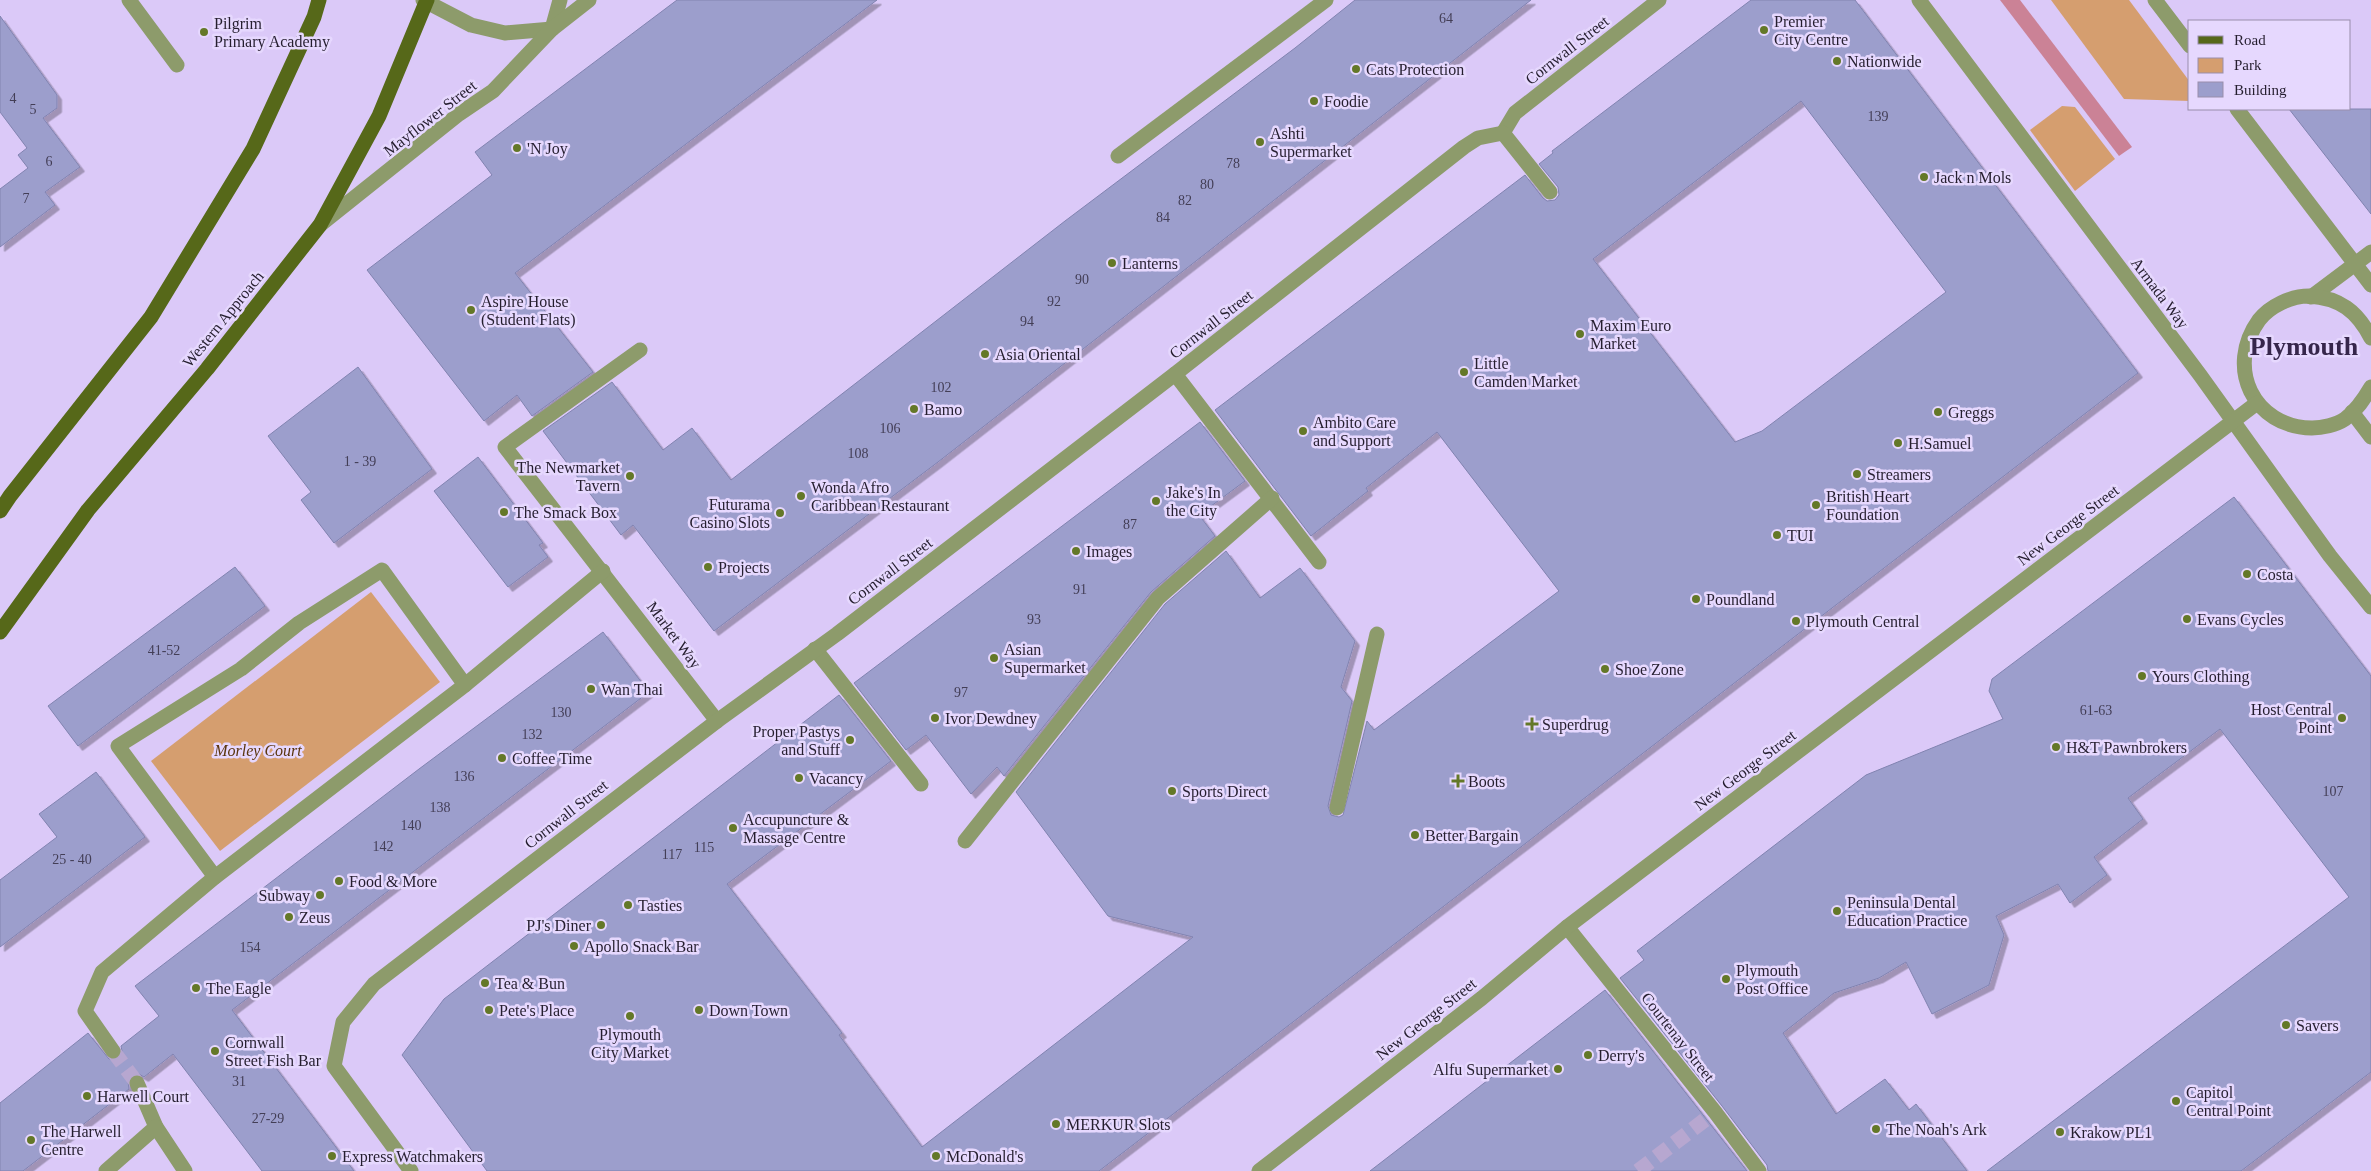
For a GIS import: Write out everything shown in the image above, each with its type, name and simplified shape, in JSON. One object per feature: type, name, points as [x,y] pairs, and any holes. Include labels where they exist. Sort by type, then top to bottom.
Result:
[{"type":"main road","points":[[0,511],[151,317],[253,149],[314,18],[319,0]]},
{"type":"main road","name":"Western Approach","points":[[0,632],[88,510],[207,369],[320,225],[379,116],[426,1]]},
{"type":"street","points":[[129,0],[177,66]]},
{"type":"street","name":"Mayflower Street","points":[[552,29],[560,0]]},
{"type":"street","name":"Mayflower Street","points":[[320,225],[459,114],[493,91],[552,29],[589,0]]},
{"type":"street","points":[[1118,156],[1326,0]]},
{"type":"street","name":"Cornwall Street","points":[[411,1171],[334,1066],[343,1022],[374,984],[1175,374],[1464,147],[1478,138],[1503,133],[1515,113],[1659,0]]},
{"type":"street","name":"Armada Way","points":[[1919,0],[2233,422],[2330,556],[2371,607]]},
{"type":"street","points":[[2155,0],[2188,43]]},
{"type":"street","points":[[426,1],[471,25],[505,32],[552,29]]},
{"type":"street","points":[[2238,110],[2371,286]]},
{"type":"street","points":[[1503,133],[1550,192]]},
{"type":"street","points":[[2311,297],[2371,252]]},
{"type":"street","points":[[2371,338],[2362,322],[2346,307],[2326,298],[2304,296],[2282,302],[2264,314],[2249,334],[2243,357],[2246,381],[2257,403],[2274,419],[2297,428],[2321,428],[2344,420],[2360,405],[2371,387]]},
{"type":"street","name":"Market Way","points":[[640,350],[506,447],[717,721]]},
{"type":"street","points":[[1175,374],[1320,562]]},
{"type":"street","name":"New George Street","points":[[1259,1171],[1482,998],[1567,926],[2257,403]]},
{"type":"street","points":[[2352,412],[2371,437]]},
{"type":"street","points":[[965,841],[1158,598],[1272,498]]},
{"type":"street","points":[[215,877],[118,746],[241,669],[299,623],[382,570],[465,685]]},
{"type":"street","points":[[113,1051],[85,1011],[102,972],[215,877],[465,685],[603,571]]},
{"type":"street","points":[[1337,808],[1377,634]]},
{"type":"street","points":[[815,649],[921,784]]},
{"type":"street","name":"Courtenay Street","points":[[1567,926],[1710,1116],[1759,1171]]},
{"type":"street","points":[[137,1083],[156,1127],[185,1171]]},
{"type":"street","points":[[106,1171],[156,1127]]},
{"type":"green space","points":[[2051,0],[2129,0],[2188,79],[2188,101],[2124,99]]},
{"type":"green space","points":[[2062,106],[2075,107],[2115,159],[2075,191],[2030,130]]},
{"type":"green space","name":"Morley Court","points":[[371,592],[440,682],[220,851],[151,761]]},
{"type":"shaded area","points":[[2000,0],[2020,0],[2132,147],[2119,156]]},
{"type":"building","points":[[677,0],[877,0],[515,273],[593,372],[532,416],[517,395],[484,421],[367,270],[492,175],[475,152]]},
{"type":"building","points":[[1355,0],[1531,0],[938,462],[714,631],[633,525],[621,535],[543,431],[612,382],[663,450],[692,428],[731,480],[1065,221],[1295,48]]},
{"type":"building","points":[[1751,0],[1855,0],[2138,373],[1099,1171],[487,1171],[402,1055],[444,999],[839,695],[891,761],[727,884],[842,1033],[839,1035],[922,1147],[1193,937],[1108,916],[1016,792],[1165,604],[1226,551],[1260,598],[1300,568],[1355,641],[1341,687],[1352,701],[1328,806],[1331,815],[1339,817],[1343,815],[1367,721],[1374,730],[1559,591],[1437,432],[1366,488],[1368,491],[1311,536],[1215,410],[1525,175],[1543,198],[1547,201],[1555,200],[1559,195],[1558,187],[1539,164],[1553,153],[1552,151]],"holes":[[[1801,101],[1946,292],[1762,431],[1735,442],[1593,259]]]},
{"type":"building","points":[[0,16],[57,95],[57,108],[43,118],[80,167],[45,192],[55,205],[0,247],[0,189],[28,168],[18,155],[27,148],[0,112]]},
{"type":"building","points":[[2371,109],[2371,214],[2290,110]]},
{"type":"building","points":[[358,367],[432,469],[334,543],[301,500],[311,492],[268,436]]},
{"type":"building","points":[[1200,422],[1245,481],[1199,515],[1215,536],[1151,592],[1004,776],[997,767],[971,794],[926,735],[906,750],[854,683]]},
{"type":"building","points":[[478,457],[543,543],[539,545],[548,557],[508,587],[434,491]]},
{"type":"building","points":[[2234,497],[2371,676],[2371,1072],[2241,1171],[1987,1171],[2349,897],[2220,729],[2128,798],[2143,819],[2094,857],[2107,875],[2070,903],[2058,884],[1996,916],[2004,935],[1989,985],[1932,1014],[1906,962],[1879,978],[1834,993],[1783,1033],[1836,1114],[1885,1079],[1909,1110],[1916,1104],[1967,1171],[1768,1171],[1767,1165],[1722,1106],[1620,978],[1644,960],[1637,951],[1866,775],[2003,719],[1989,691],[1992,679]]},
{"type":"building","points":[[235,567],[265,606],[78,746],[48,706]]},
{"type":"building","points":[[603,632],[649,692],[232,1010],[354,1171],[262,1171],[173,1054],[144,1077],[139,1074],[133,1075],[128,1081],[129,1089],[23,1171],[0,1171],[0,1103],[88,1033],[109,1059],[119,1058],[122,1051],[121,1046],[159,1016],[135,986],[419,769]]},
{"type":"building","points":[[96,772],[145,837],[0,947],[0,880],[57,837],[39,814]]},
{"type":"building","name":"Derry's","points":[[1605,990],[1747,1171],[1370,1171]]},
{"type":"tunnel","points":[[113,1051],[137,1083]]},
{"type":"tunnel","points":[[1638,1171],[1706,1119]]},
{"type":"place","name":"Premier City Centre","points":[[1764,30]]},
{"type":"place","name":"Pilgrim Primary Academy","points":[[204,32]]},
{"type":"place","name":"Nationwide","points":[[1837,61]]},
{"type":"place","name":"Cats Protection","points":[[1356,69]]},
{"type":"place","name":"Foodie","points":[[1314,101]]},
{"type":"place","name":"Ashti Supermarket","points":[[1260,142]]},
{"type":"place","name":"'N Joy","points":[[517,148]]},
{"type":"place","name":"Jack n Mols","points":[[1924,177]]},
{"type":"place","name":"Lanterns","points":[[1112,263]]},
{"type":"place","name":"Aspire House (Student Flats)","points":[[471,310]]},
{"type":"place","name":"Maxim Euro Market","points":[[1580,334]]},
{"type":"place","name":"Asia Oriental","points":[[985,354]]},
{"type":"place","name":"Little Camden Market","points":[[1464,372]]},
{"type":"place","name":"Bamo","points":[[914,409]]},
{"type":"place","name":"Greggs","points":[[1938,412]]},
{"type":"place","name":"Ambito Care and Support","points":[[1303,431]]},
{"type":"place","name":"H.Samuel","points":[[1898,443]]},
{"type":"place","name":"Streamers","points":[[1857,474]]},
{"type":"place","name":"The Newmarket Tavern","points":[[630,476]]},
{"type":"place","name":"Wonda Afro Caribbean Restaurant","points":[[801,496]]},
{"type":"place","name":"Jake's In the City","points":[[1156,501]]},
{"type":"place","name":"British Heart Foundation","points":[[1816,505]]},
{"type":"place","name":"The Smack Box","points":[[504,512]]},
{"type":"place","name":"Futurama Casino Slots","points":[[780,513]]},
{"type":"place","name":"TUI","points":[[1777,535]]},
{"type":"place","name":"Images","points":[[1076,551]]},
{"type":"place","name":"Projects","points":[[708,567]]},
{"type":"place","name":"Costa","points":[[2247,574]]},
{"type":"place","name":"Poundland","points":[[1696,599]]},
{"type":"place","name":"Evans Cycles","points":[[2187,619]]},
{"type":"place","name":"Plymouth Central","points":[[1796,621]]},
{"type":"place","name":"Asian Supermarket","points":[[994,658]]},
{"type":"place","name":"Shoe Zone","points":[[1605,669]]},
{"type":"place","name":"Yours Clothing","points":[[2142,676]]},
{"type":"place","name":"Wan Thai","points":[[591,689]]},
{"type":"place","name":"Ivor Dewdney","points":[[935,718]]},
{"type":"place","name":"Host Central Point","points":[[2342,718]]},
{"type":"place","name":"Superdrug","points":[[1532,724]]},
{"type":"place","name":"Proper Pastys and Stuff","points":[[850,740]]},
{"type":"place","name":"H&T Pawnbrokers","points":[[2056,747]]},
{"type":"place","name":"Coffee Time","points":[[502,758]]},
{"type":"place","name":"Vacancy","points":[[799,778]]},
{"type":"place","name":"Boots","points":[[1458,781]]},
{"type":"place","name":"Sports Direct","points":[[1172,791]]},
{"type":"place","name":"Accupuncture & Massage Centre","points":[[733,828]]},
{"type":"place","name":"Better Bargain","points":[[1415,835]]},
{"type":"place","name":"Food & More","points":[[339,881]]},
{"type":"place","name":"Subway","points":[[320,895]]},
{"type":"place","name":"Tasties","points":[[628,905]]},
{"type":"place","name":"Peninsula Dental Education Practice","points":[[1837,911]]},
{"type":"place","name":"Zeus","points":[[289,917]]},
{"type":"place","name":"PJ's Diner","points":[[601,925]]},
{"type":"place","name":"Apollo Snack Bar","points":[[574,946]]},
{"type":"place","name":"Plymouth Post Office","points":[[1726,979]]},
{"type":"place","name":"Tea & Bun","points":[[485,983]]},
{"type":"place","name":"The Eagle","points":[[196,988]]},
{"type":"place","name":"Pete's Place","points":[[489,1010]]},
{"type":"place","name":"Down Town","points":[[699,1010]]},
{"type":"place","name":"Plymouth City Market","points":[[630,1016]]},
{"type":"place","name":"Savers","points":[[2286,1025]]},
{"type":"place","name":"Cornwall Street Fish Bar","points":[[215,1051]]},
{"type":"place","name":"Derry's","points":[[1588,1055]]},
{"type":"place","name":"Alfu Supermarket","points":[[1558,1069]]},
{"type":"place","name":"Harwell Court","points":[[87,1096]]},
{"type":"place","name":"Capitol Central Point","points":[[2176,1101]]},
{"type":"place","name":"MERKUR Slots","points":[[1056,1124]]},
{"type":"place","name":"The Noah's Ark","points":[[1876,1129]]},
{"type":"place","name":"Krakow PL1","points":[[2060,1132]]},
{"type":"place","name":"The Harwell Centre","points":[[31,1140]]},
{"type":"place","name":"Express Watchmakers","points":[[332,1156]]},
{"type":"place","name":"McDonald's","points":[[936,1156]]},
{"type":"district","name":"Plymouth","points":[[2304,346]]}]
